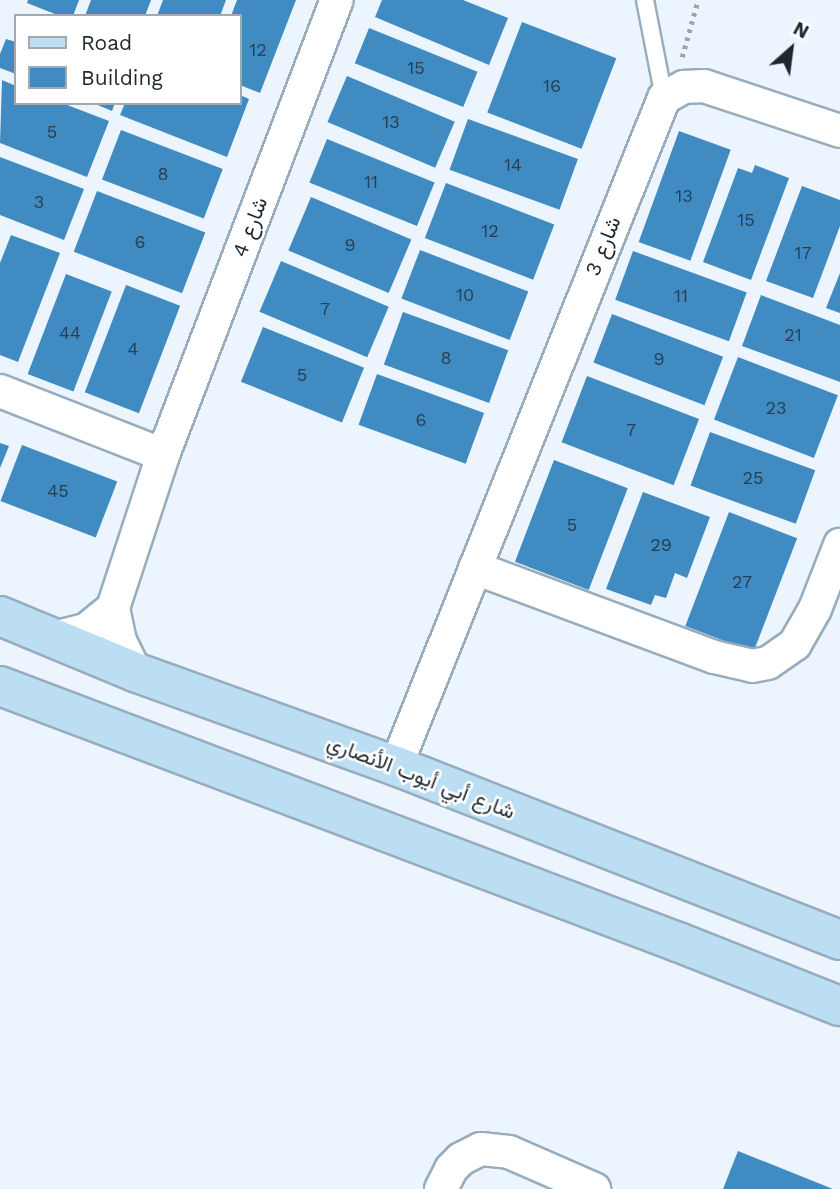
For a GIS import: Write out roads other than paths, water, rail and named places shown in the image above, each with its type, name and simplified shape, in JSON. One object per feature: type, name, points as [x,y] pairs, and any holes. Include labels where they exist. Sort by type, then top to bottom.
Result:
[{"type":"street","name":"شارع 4","points":[[113,608],[163,455],[337,0]]},
{"type":"street","points":[[668,95],[694,86],[719,89],[840,131]]},
{"type":"street","name":"شارع 3","points":[[396,766],[668,95]]},
{"type":"street","points":[[0,391],[163,455]]},
{"type":"street","points":[[475,568],[714,657],[752,666],[775,659],[800,636],[815,609],[840,545]]},
{"type":"street","points":[[53,638],[86,630],[113,608],[120,641],[135,672]]},
{"type":"street","name":"شارع أبي أيوب الأنصاري","points":[[0,616],[135,672],[396,766],[840,940]]},
{"type":"street","points":[[0,686],[678,942],[840,1006]]},
{"type":"street","points":[[678,942],[697,939],[711,925],[713,915],[710,896],[695,883]]},
{"type":"street","points":[[780,982],[762,966],[760,949],[766,933],[773,928],[789,923],[797,924]]},
{"type":"street","points":[[441,1189],[461,1159],[481,1149],[494,1149],[509,1152],[594,1189]]},
{"type":"lane","points":[[645,0],[668,95]]}]
